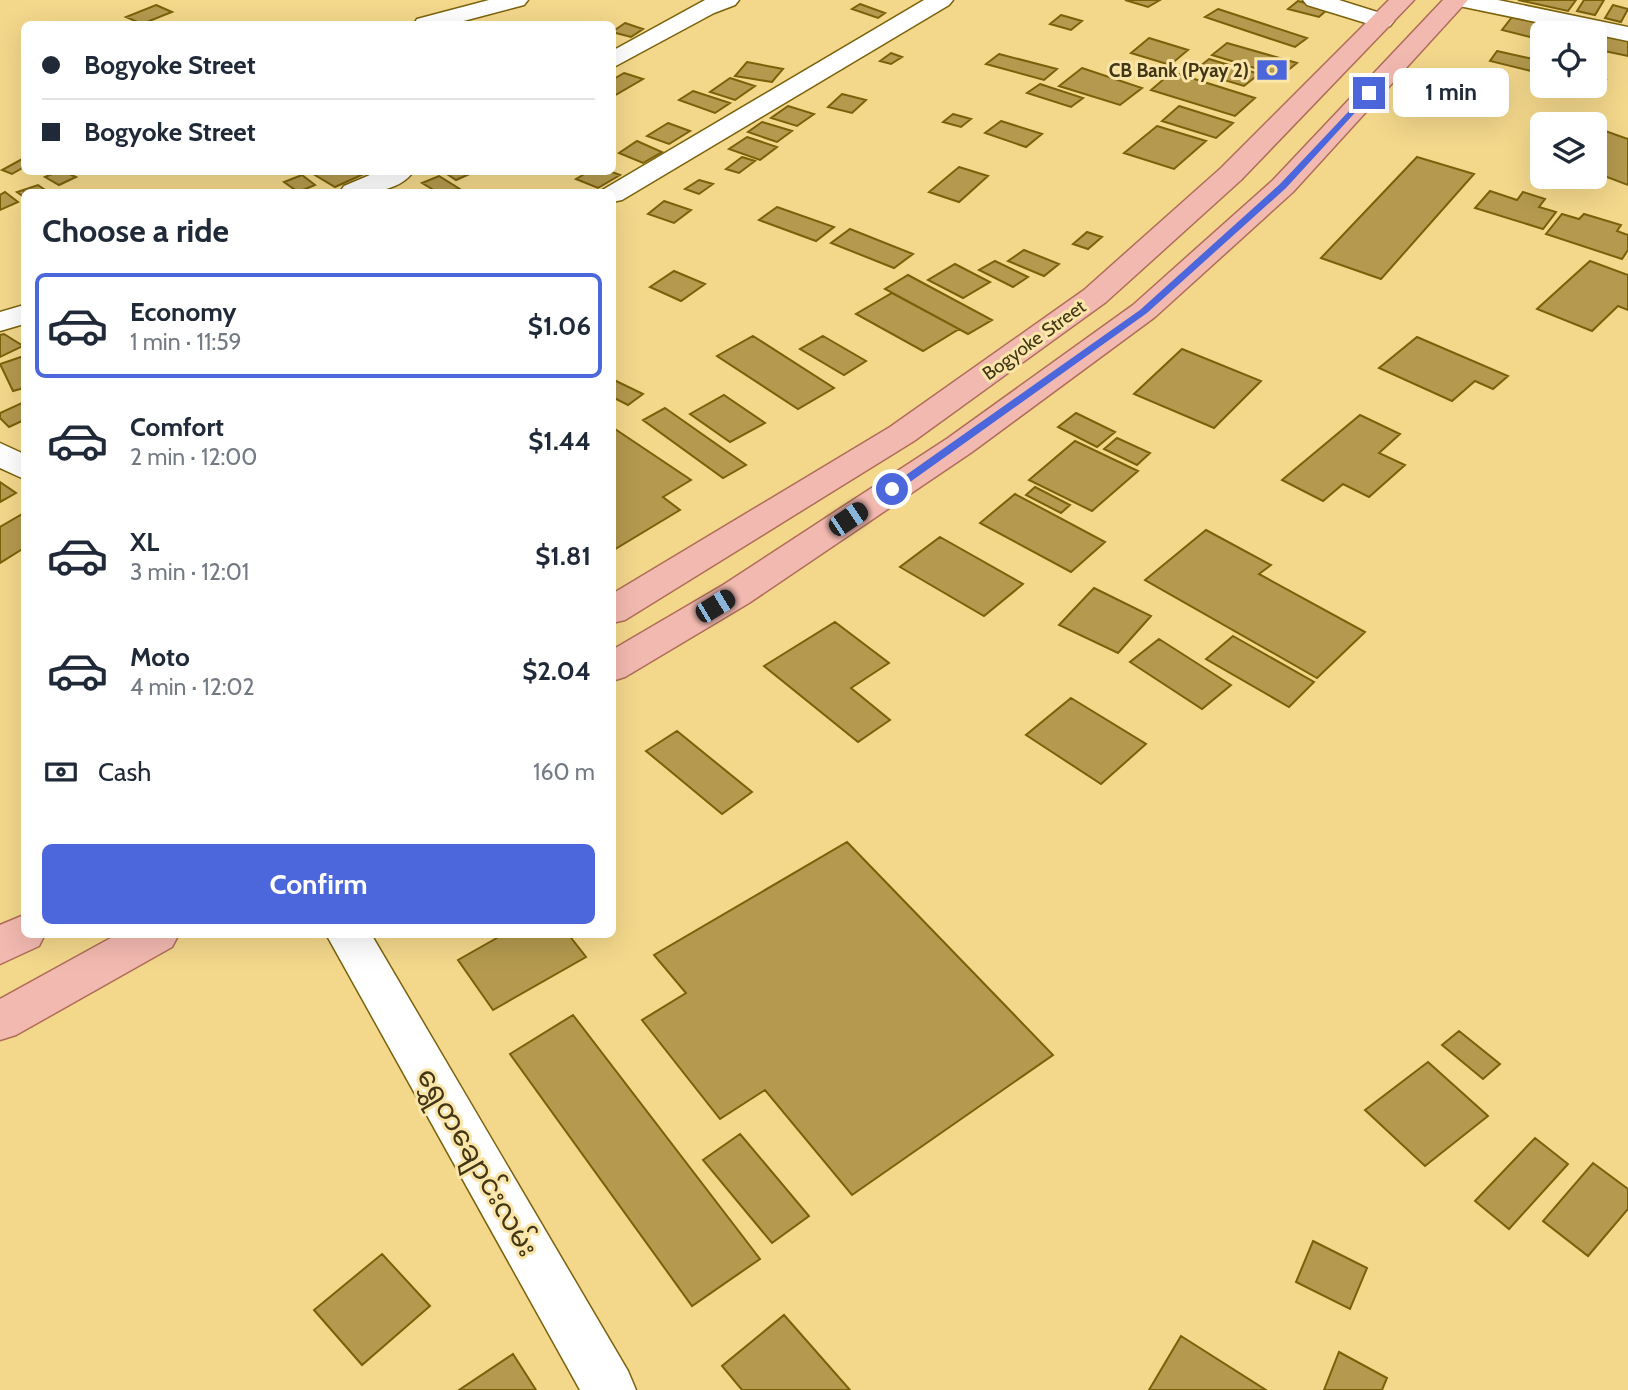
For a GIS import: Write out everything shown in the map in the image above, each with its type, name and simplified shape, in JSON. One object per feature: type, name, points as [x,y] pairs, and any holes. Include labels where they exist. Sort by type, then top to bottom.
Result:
[{"type":"main road","name":"Bogyoke Street","points":[[616,666],[736,594],[960,445],[1143,312],[1283,186],[1456,0]]},
{"type":"main road","name":"Bogyoke Street","points":[[616,609],[902,435],[1095,296],[1231,174],[1392,11]]},
{"type":"main road","points":[[0,946],[21,935]]},
{"type":"main road","points":[[0,1021],[150,938]]},
{"type":"street","points":[[437,21],[516,0]]},
{"type":"street","points":[[616,59],[706,8],[727,0]]},
{"type":"street","points":[[616,192],[941,0]]},
{"type":"street","points":[[1315,0],[1392,11]]},
{"type":"street","points":[[1464,0],[1628,34]]},
{"type":"street","points":[[361,189],[393,175]]},
{"type":"street","points":[[0,322],[21,315]]},
{"type":"street","points":[[0,447],[21,438]]},
{"type":"street","points":[[0,453],[21,467]]},
{"type":"street","name":"ရွှေတချောင်းလမ်း","points":[[350,938],[609,1390]]},
{"type":"building","points":[[1125,0],[1160,0],[1148,7]]},
{"type":"building","points":[[1518,0],[1576,0],[1568,11]]},
{"type":"building","points":[[1584,0],[1604,0],[1595,15],[1577,11]]},
{"type":"building","points":[[1298,1],[1328,9],[1319,17],[1288,9]]},
{"type":"building","points":[[860,4],[885,13],[878,18],[852,9]]},
{"type":"building","points":[[156,5],[172,12],[150,21],[135,21],[126,17]]},
{"type":"building","points":[[1613,5],[1628,9],[1621,22],[1605,18]]},
{"type":"building","points":[[1218,9],[1307,38],[1295,47],[1205,17]]},
{"type":"building","points":[[1061,15],[1082,21],[1071,30],[1050,24]]},
{"type":"building","points":[[1512,17],[1530,21],[1530,37],[1502,30]]},
{"type":"building","points":[[625,23],[643,29],[631,37],[616,33],[616,29]]},
{"type":"building","points":[[1607,36],[1628,40],[1628,56],[1607,52]]},
{"type":"building","points":[[1149,38],[1188,50],[1170,65],[1131,53]]},
{"type":"building","points":[[1227,43],[1297,63],[1281,76],[1212,55]]},
{"type":"building","points":[[1497,51],[1530,58],[1530,71],[1490,61]]},
{"type":"building","points":[[891,53],[902,57],[891,64],[880,61]]},
{"type":"building","points":[[999,54],[1057,69],[1044,80],[986,64]]},
{"type":"building","points":[[1209,59],[1259,74],[1244,86],[1194,71]]},
{"type":"building","points":[[747,62],[783,69],[772,82],[735,76]]},
{"type":"building","points":[[1082,68],[1142,88],[1120,105],[1059,86]]},
{"type":"building","points":[[1172,72],[1255,98],[1235,116],[1151,90]]},
{"type":"building","points":[[624,73],[643,79],[616,95],[616,78]]},
{"type":"building","points":[[730,78],[755,86],[735,100],[710,92]]},
{"type":"building","points":[[1040,84],[1083,98],[1071,107],[1027,93]]},
{"type":"building","points":[[693,91],[730,103],[715,113],[679,100]]},
{"type":"building","points":[[842,94],[866,100],[852,113],[828,107]]},
{"type":"building","points":[[788,106],[814,114],[797,126],[771,118]]},
{"type":"building","points":[[1179,106],[1233,123],[1216,138],[1162,121]]},
{"type":"building","points":[[953,114],[971,119],[961,127],[943,122]]},
{"type":"building","points":[[1001,121],[1042,134],[1026,147],[985,133]]},
{"type":"building","points":[[762,122],[792,131],[777,142],[748,132]]},
{"type":"building","points":[[668,123],[690,131],[669,144],[647,136]]},
{"type":"building","points":[[1157,126],[1206,141],[1174,169],[1124,153]]},
{"type":"building","points":[[1607,132],[1628,139],[1628,185],[1607,177]]},
{"type":"building","points":[[747,137],[777,147],[760,160],[729,149]]},
{"type":"building","points":[[637,141],[662,152],[643,163],[619,153]]},
{"type":"building","points":[[742,157],[755,161],[739,173],[726,169]]},
{"type":"building","points":[[1417,157],[1474,174],[1381,279],[1321,258]]},
{"type":"building","points":[[21,160],[21,169],[12,174],[2,170]]},
{"type":"building","points":[[959,167],[988,176],[959,202],[929,192]]},
{"type":"building","points":[[72,175],[76,177],[59,185],[45,177]]},
{"type":"building","points":[[302,175],[315,185],[305,189],[294,189],[284,182]]},
{"type":"building","points":[[315,175],[361,175],[335,187]]},
{"type":"building","points":[[448,175],[467,175],[456,180]]},
{"type":"building","points":[[583,175],[620,175],[598,188],[576,179]]},
{"type":"building","points":[[439,176],[460,189],[432,189],[422,183]]},
{"type":"building","points":[[699,180],[713,184],[699,194],[685,189]]},
{"type":"building","points":[[38,185],[44,189],[26,189]]},
{"type":"building","points":[[1490,191],[1517,200],[1523,192],[1545,199],[1539,207],[1556,212],[1543,229],[1475,208]]},
{"type":"building","points":[[5,192],[18,202],[0,210],[0,195]]},
{"type":"building","points":[[664,201],[691,210],[674,223],[648,214]]},
{"type":"building","points":[[777,207],[834,227],[816,241],[759,220]]},
{"type":"building","points":[[1562,214],[1579,219],[1584,214],[1621,225],[1617,231],[1628,235],[1628,250],[1622,259],[1546,234]]},
{"type":"building","points":[[850,229],[913,254],[894,268],[831,243]]},
{"type":"building","points":[[1087,232],[1102,237],[1088,249],[1073,244]]},
{"type":"building","points":[[1024,250],[1059,264],[1044,276],[1008,261]]},
{"type":"building","points":[[995,261],[1028,277],[1013,287],[979,270]]},
{"type":"building","points":[[1590,261],[1628,275],[1628,310],[1618,306],[1592,331],[1537,309]]},
{"type":"building","points":[[955,264],[990,282],[963,298],[928,280]]},
{"type":"building","points":[[674,271],[705,284],[681,301],[650,287]]},
{"type":"building","points":[[908,275],[992,320],[968,334],[885,289]]},
{"type":"building","points":[[892,293],[959,329],[923,351],[856,314]]},
{"type":"building","points":[[4,334],[21,347],[0,357],[0,335]]},
{"type":"building","points":[[753,336],[834,388],[798,409],[717,356]]},
{"type":"building","points":[[823,336],[866,361],[844,375],[800,349]]},
{"type":"building","points":[[1417,337],[1508,376],[1493,389],[1475,381],[1452,401],[1379,368]]},
{"type":"building","points":[[1182,349],[1261,381],[1214,428],[1134,394]]},
{"type":"building","points":[[21,357],[21,389],[13,391],[0,364]]},
{"type":"building","points":[[616,381],[643,394],[628,405],[616,399]]},
{"type":"building","points":[[724,395],[765,423],[730,442],[690,414]]},
{"type":"building","points":[[21,403],[21,421],[9,427],[0,418],[0,413]]},
{"type":"building","points":[[665,408],[746,465],[723,478],[643,420]]},
{"type":"building","points":[[1076,413],[1115,432],[1097,447],[1058,427]]},
{"type":"building","points":[[1360,415],[1400,434],[1379,453],[1405,465],[1369,497],[1343,484],[1323,501],[1282,480]]},
{"type":"building","points":[[616,430],[691,480],[663,497],[680,510],[616,549]]},
{"type":"building","points":[[1117,438],[1150,453],[1137,465],[1104,449]]},
{"type":"building","points":[[1075,441],[1138,471],[1092,511],[1029,480]]},
{"type":"building","points":[[0,482],[16,493],[0,502]]},
{"type":"building","points":[[1035,487],[1070,505],[1061,513],[1026,495]]},
{"type":"building","points":[[1015,494],[1105,542],[1071,572],[980,523]]},
{"type":"building","points":[[21,515],[21,550],[0,563],[0,527]]},
{"type":"building","points":[[1206,530],[1271,565],[1259,574],[1365,632],[1317,678],[1145,580]]},
{"type":"building","points":[[940,537],[1023,584],[984,616],[900,567]]},
{"type":"building","points":[[1094,588],[1151,616],[1118,653],[1059,625]]},
{"type":"building","points":[[835,622],[889,663],[851,688],[890,720],[858,742],[764,666]]},
{"type":"building","points":[[1233,636],[1314,682],[1289,707],[1206,659]]},
{"type":"building","points":[[1159,639],[1231,685],[1202,709],[1130,662]]},
{"type":"building","points":[[1071,698],[1146,744],[1101,784],[1026,735]]},
{"type":"building","points":[[677,731],[752,792],[722,814],[646,751]]},
{"type":"building","points":[[847,842],[1053,1055],[852,1195],[765,1090],[720,1119],[642,1020],[686,993],[654,955]]},
{"type":"building","points":[[497,938],[571,938],[586,957],[493,1010],[458,960]]},
{"type":"building","points":[[573,1015],[760,1259],[692,1306],[510,1054]]},
{"type":"building","points":[[1459,1031],[1500,1064],[1483,1079],[1442,1045]]},
{"type":"building","points":[[1428,1062],[1488,1116],[1425,1166],[1365,1110]]},
{"type":"building","points":[[740,1134],[809,1216],[772,1243],[703,1160]]},
{"type":"building","points":[[1535,1138],[1568,1164],[1509,1229],[1475,1201]]},
{"type":"building","points":[[1593,1163],[1628,1189],[1628,1209],[1588,1256],[1543,1221]]},
{"type":"building","points":[[1313,1241],[1367,1268],[1350,1309],[1296,1282]]},
{"type":"building","points":[[382,1254],[430,1306],[362,1365],[314,1310]]},
{"type":"building","points":[[784,1315],[850,1390],[742,1390],[722,1366]]},
{"type":"building","points":[[1181,1336],[1266,1390],[1149,1390]]},
{"type":"building","points":[[1339,1352],[1387,1378],[1382,1390],[1324,1390]]},
{"type":"building","points":[[513,1354],[536,1390],[459,1390]]},
{"type":"place","name":"CB Bank (Pyay 2)","points":[[1272,70]]},
{"type":"route","points":[[892,489],[960,445],[1143,312],[1283,186],[1369,93]]}]
